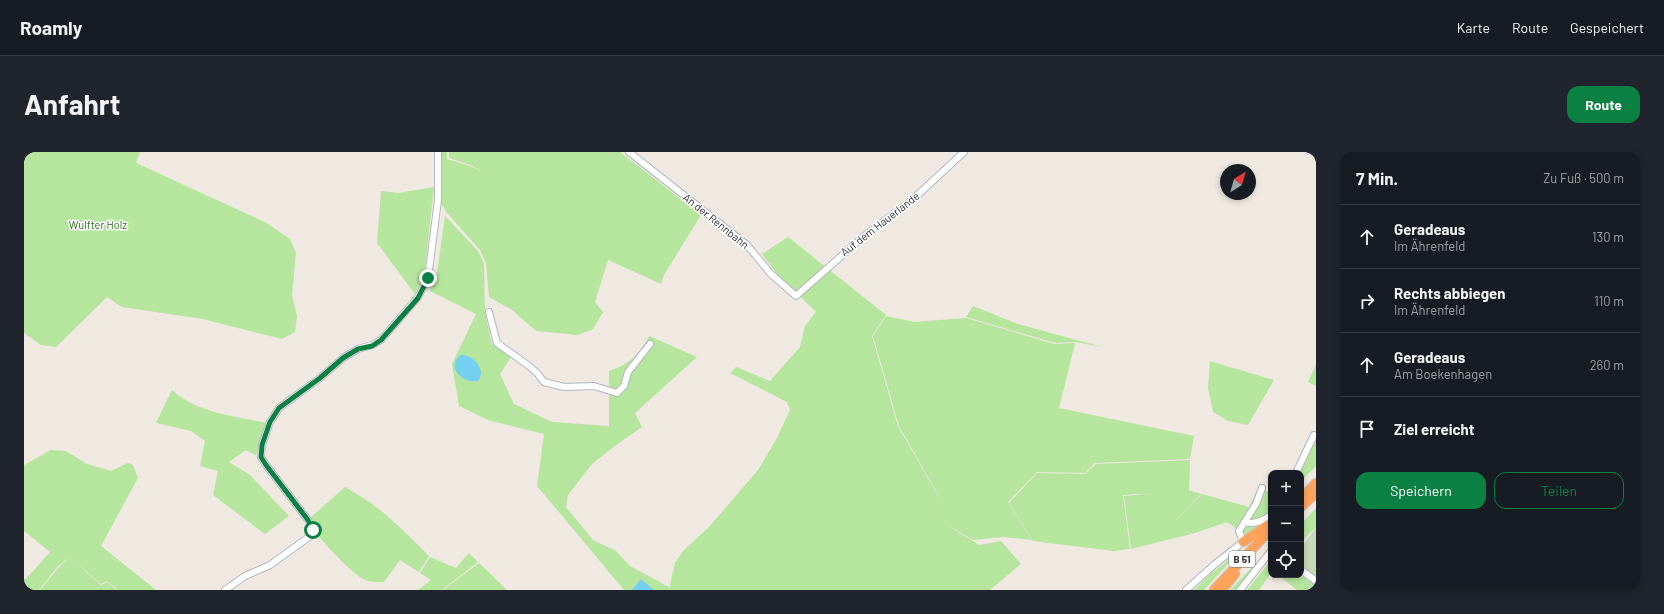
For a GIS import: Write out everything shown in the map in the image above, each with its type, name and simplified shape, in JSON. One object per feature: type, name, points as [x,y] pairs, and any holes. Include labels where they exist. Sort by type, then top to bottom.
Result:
[{"type":"highway","points":[[1304,495],[1316,483]]},
{"type":"highway","points":[[1302,506],[1316,493]]},
{"type":"highway","points":[[1243,542],[1268,525]]},
{"type":"highway","name":"B 51","points":[[1214,590],[1268,532]]},
{"type":"highway","name":"B 51","points":[[1222,590],[1268,540]]},
{"type":"street","points":[[225,590],[245,576],[270,565],[313,534],[313,530],[308,520],[261,457],[262,445],[270,422],[279,408],[320,378],[343,358],[358,349],[372,346],[381,340],[418,298],[428,278],[438,200],[438,152]]},
{"type":"street","name":"An der Rennbahn","points":[[630,152],[747,245],[771,274],[796,296]]},
{"type":"street","name":"Auf dem Hauerlande","points":[[796,296],[863,237],[911,201],[964,152]]},
{"type":"street","points":[[489,312],[497,343],[537,373],[544,382],[564,387],[594,386],[617,393],[624,386],[628,372],[650,344]]},
{"type":"street","points":[[1297,470],[1314,435]]},
{"type":"street","points":[[1186,590],[1215,564],[1243,542],[1239,531],[1256,504],[1262,488]]},
{"type":"street","points":[[1245,522],[1251,524],[1256,523],[1268,517]]},
{"type":"street","points":[[1240,590],[1268,555]]},
{"type":"street","points":[[1304,572],[1316,580]]},
{"type":"green space","name":"Wulfter Holz","points":[[24,152],[140,152],[136,163],[265,222],[290,239],[296,253],[292,295],[297,316],[295,332],[282,339],[203,319],[122,307],[107,297],[56,347],[41,345],[24,333]]},
{"type":"green space","points":[[439,152],[447,152],[447,159],[473,167],[482,173],[473,166],[449,158],[449,152],[620,152],[701,215],[664,275],[661,284],[608,260],[595,302],[603,312],[593,329],[578,335],[536,331],[512,310],[489,297],[486,263],[480,250],[447,213],[439,200]]},
{"type":"green space","points":[[434,187],[424,276],[415,294],[377,243],[381,191],[398,193]]},
{"type":"green space","points":[[445,216],[478,251],[484,264],[485,313],[492,344],[511,357],[500,374],[514,404],[552,422],[609,426],[609,371],[623,365],[633,358],[649,336],[697,357],[635,413],[642,427],[592,464],[568,495],[566,507],[559,512],[537,486],[544,434],[488,420],[459,406],[452,364],[476,314],[430,291],[436,279]]},
{"type":"green space","points":[[788,237],[886,315],[872,336],[898,426],[936,492],[944,523],[936,491],[899,426],[873,336],[886,316],[914,322],[966,318],[1054,344],[1075,343],[1059,408],[1194,436],[1190,459],[1095,463],[1085,473],[1037,472],[1008,502],[1032,540],[1003,537],[973,540],[946,524],[979,545],[1001,541],[1021,564],[990,590],[669,590],[675,563],[683,551],[709,527],[758,470],[776,440],[790,410],[787,402],[730,373],[736,367],[770,381],[800,347],[805,326],[816,312],[777,274],[762,254]]},
{"type":"green space","points":[[973,306],[1018,324],[1102,347],[1075,342],[1055,343],[966,317]]},
{"type":"green space","points":[[1210,361],[1274,380],[1248,425],[1228,421],[1213,412],[1208,388]]},
{"type":"green space","points":[[1316,365],[1316,386],[1308,382]]},
{"type":"green space","points":[[172,390],[182,398],[204,409],[229,416],[266,423],[258,452],[255,455],[246,450],[229,462],[250,475],[289,516],[265,534],[213,495],[218,471],[200,466],[205,441],[191,431],[156,423]]},
{"type":"green space","points":[[1316,436],[1316,466],[1304,478],[1304,470],[1299,470]]},
{"type":"green space","points":[[51,450],[66,451],[87,464],[111,471],[128,463],[133,465],[138,478],[101,546],[156,590],[118,590],[107,581],[101,584],[74,561],[101,585],[107,582],[117,590],[40,590],[59,567],[70,557],[58,566],[39,590],[24,590],[24,581],[50,552],[24,531],[24,465]]},
{"type":"green space","points":[[1190,460],[1189,490],[1201,494],[1174,522],[1202,494],[1249,507],[1259,486],[1268,491],[1268,514],[1247,536],[1227,522],[1192,534],[1179,527],[1191,534],[1131,549],[1124,496],[1155,493],[1123,495],[1130,549],[1114,551],[1033,541],[1009,503],[1037,473],[1085,474],[1096,464]]},
{"type":"green space","points":[[345,487],[380,510],[429,556],[419,572],[400,560],[384,582],[374,582],[362,579],[320,538],[316,533],[316,528],[310,518]]},
{"type":"green space","points":[[566,507],[593,540],[616,551],[630,566],[669,587],[669,590],[624,590],[559,512]]},
{"type":"green space","points":[[1316,508],[1316,527],[1304,539],[1304,521]]},
{"type":"green space","points":[[1316,527],[1316,579],[1304,569],[1304,544]]},
{"type":"green space","points":[[1240,551],[1204,590],[1194,590],[1209,575]]},
{"type":"green space","points":[[469,553],[478,562],[442,590],[418,590],[431,580],[420,573],[430,557],[456,568]]},
{"type":"green space","points":[[479,563],[507,590],[443,590]]},
{"type":"green space","points":[[1256,563],[1259,563],[1236,590],[1230,590]]},
{"type":"green space","points":[[1268,564],[1268,577],[1259,590],[1247,590]]},
{"type":"green space","points":[[1304,571],[1316,579],[1316,590],[1297,590],[1282,578],[1304,578]]},
{"type":"water","points":[[461,355],[470,357],[480,368],[481,372],[478,381],[466,380],[461,377],[455,369],[456,359]]},
{"type":"water","points":[[641,579],[654,590],[632,590]]},
{"type":"route","points":[[313,530],[308,520],[261,457],[262,445],[270,422],[279,408],[320,378],[343,358],[358,349],[372,346],[381,340],[418,298],[428,278]]}]
